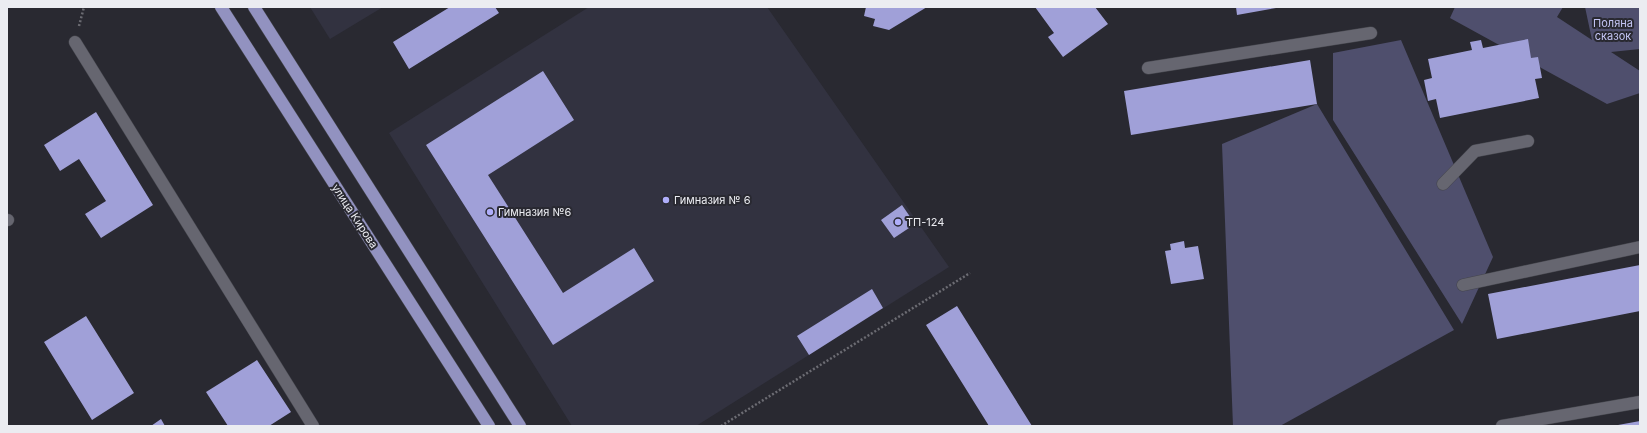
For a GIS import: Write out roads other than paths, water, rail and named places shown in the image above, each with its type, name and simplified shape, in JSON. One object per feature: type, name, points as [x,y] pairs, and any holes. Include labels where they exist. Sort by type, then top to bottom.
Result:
[{"type":"main road","name":"улица Кирова","points":[[221,7],[489,426]]},
{"type":"main road","points":[[254,7],[520,426]]},
{"type":"lane","points":[[1148,68],[1371,33]]},
{"type":"lane","points":[[75,42],[313,426]]},
{"type":"lane","points":[[1443,184],[1475,151],[1528,141]]},
{"type":"lane","points":[[1463,285],[1640,247]]},
{"type":"lane","points":[[1502,426],[1640,402]]},
{"type":"place","name":"Гимназия № 6","points":[[666,200]]},
{"type":"place","name":"Гимназия №6","points":[[490,212]]},
{"type":"place","name":"ТП-124","points":[[898,222]]},
{"type":"park label","name":"Поляна сказок","points":[[1613,29]]}]
